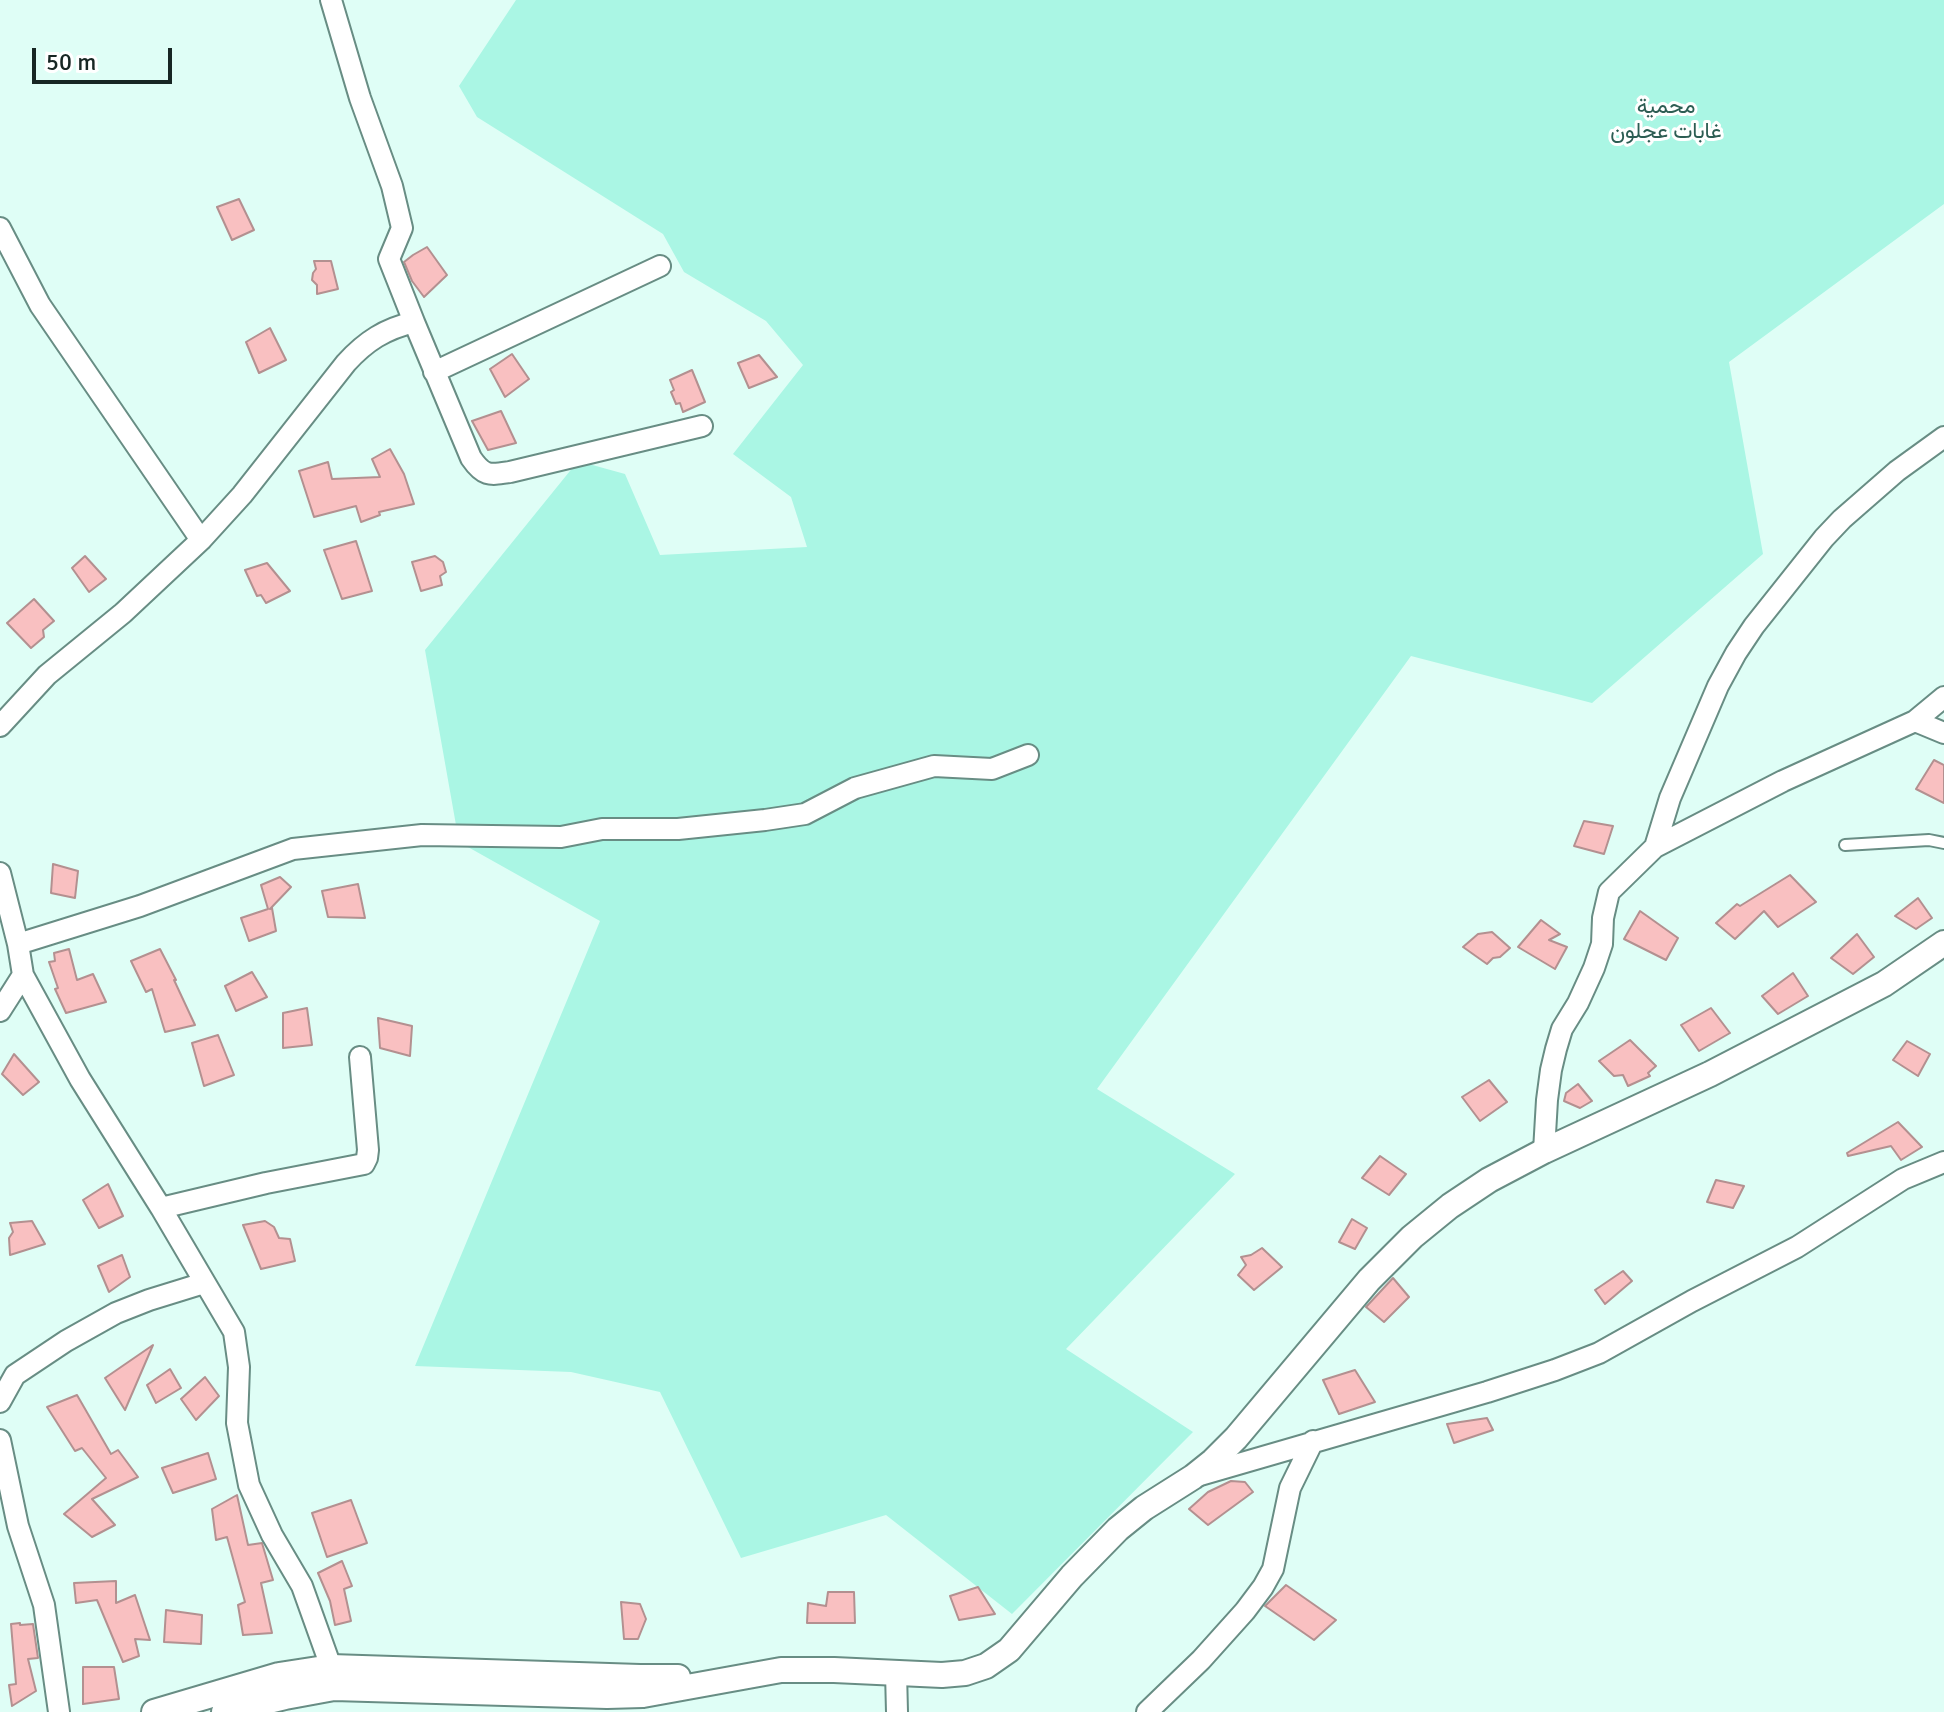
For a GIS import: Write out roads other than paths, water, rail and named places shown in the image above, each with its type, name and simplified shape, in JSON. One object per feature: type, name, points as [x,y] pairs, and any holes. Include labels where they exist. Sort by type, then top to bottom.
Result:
[{"type":"street","points":[[331,0],[360,98],[398,208],[402,228],[389,259],[434,372],[471,458],[480,471],[493,474],[702,426]]},
{"type":"street","points":[[0,228],[40,305],[201,540]]},
{"type":"street","points":[[434,372],[660,266]]},
{"type":"street","points":[[0,726],[47,675],[123,613],[201,540],[242,495],[360,347],[386,331],[414,322]]},
{"type":"street","points":[[1655,847],[1670,798],[1718,686],[1754,626],[1842,519],[1897,471],[1944,437]]},
{"type":"street","points":[[1544,1151],[1547,1100],[1556,1049],[1562,1029],[1594,968],[1602,944],[1603,918],[1609,892],[1655,847],[1783,781],[1915,721],[1944,697]]},
{"type":"street","points":[[1915,721],[1944,733]]},
{"type":"street","points":[[18,944],[140,906],[293,849],[422,835],[561,837],[602,829],[678,829],[765,820],[805,814],[855,788],[934,766],[992,769],[1028,755]]},
{"type":"street","points":[[0,873],[23,975],[80,1079],[234,1332],[239,1367],[237,1423],[249,1485],[272,1535],[302,1586],[332,1678]]},
{"type":"street","points":[[154,1712],[279,1675],[607,1695],[692,1677],[716,1680],[781,1670],[942,1675],[965,1673],[986,1666],[1009,1650],[1072,1576],[1118,1529],[1213,1461],[1236,1438],[1369,1280],[1412,1237],[1450,1206],[1489,1180],[1544,1151],[1710,1074],[1884,984],[1944,943]]},
{"type":"street","points":[[0,1011],[23,975]]},
{"type":"street","points":[[161,1208],[364,1164],[368,1150],[360,1057]]},
{"type":"street","points":[[1193,1477],[1500,1388],[1599,1353],[1797,1247],[1903,1179],[1944,1162]]},
{"type":"street","points":[[0,1402],[15,1375],[66,1341],[116,1313],[204,1283]]},
{"type":"street","points":[[0,1440],[18,1526],[44,1605],[59,1712]]},
{"type":"street","points":[[1147,1712],[1201,1660],[1263,1587],[1273,1569],[1290,1488],[1313,1441]]},
{"type":"street","points":[[896,1672],[897,1712]]},
{"type":"street","points":[[224,1712],[285,1697],[332,1678]]},
{"type":"lane","points":[[1845,845],[1929,840],[1944,843]]},
{"type":"park label","name":"محمية غابات عجلون","points":[[1666,120]]}]
